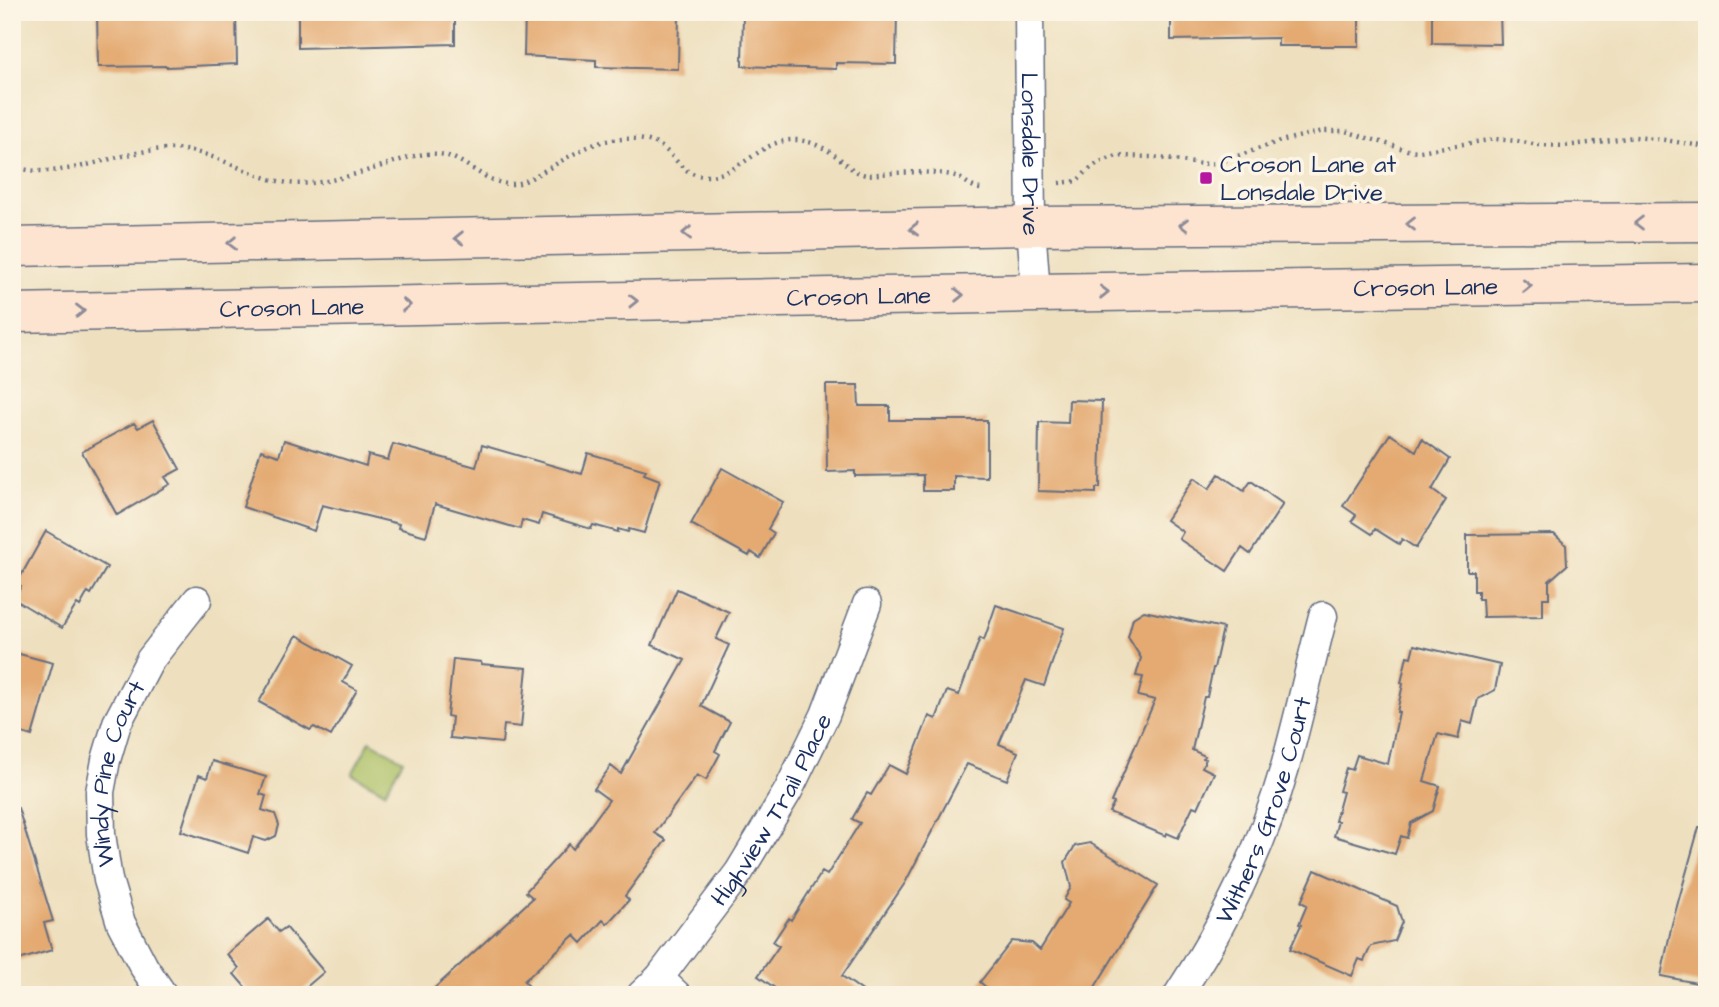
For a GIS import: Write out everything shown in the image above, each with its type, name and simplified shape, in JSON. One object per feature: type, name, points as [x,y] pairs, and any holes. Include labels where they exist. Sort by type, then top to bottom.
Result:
[{"type":"main road","points":[[12,247],[1031,226],[1707,222]]},
{"type":"main road","name":"Croson Lane","points":[[12,313],[1707,283]]},
{"type":"street","name":"Lonsdale Drive","points":[[1029,12],[1031,226],[1036,293]]},
{"type":"street","name":"Windy Pine Court","points":[[163,995],[144,967],[121,923],[108,880],[101,834],[100,792],[117,723],[150,660],[197,600]]},
{"type":"street","name":"Highview Trail Place","points":[[659,989],[740,872],[788,791],[825,715],[867,604]]},
{"type":"street","name":"Withers Grove Court","points":[[1178,995],[1202,958],[1230,905],[1262,833],[1285,767],[1323,616]]},
{"type":"path","points":[[12,166],[42,171],[71,169],[120,156],[172,149],[196,151],[290,184],[328,180],[428,153],[443,154],[490,179],[513,184],[526,181],[590,146],[610,140],[650,141],[664,148],[681,167],[691,173],[706,176],[739,167],[772,144],[790,140],[806,141],[822,148],[857,173],[955,175],[976,189],[1000,190],[1077,181],[1099,162],[1117,156],[1153,157],[1200,164],[1218,163],[1280,141],[1324,131],[1345,131],[1408,150],[1420,151],[1495,139],[1565,146],[1635,137],[1665,139],[1707,147]]},
{"type":"green space","points":[[370,741],[403,760],[385,792],[352,774]]},
{"type":"building","points":[[97,12],[236,12],[237,64],[98,67]]},
{"type":"building","points":[[298,12],[455,12],[455,44],[298,48]]},
{"type":"building","points":[[525,12],[679,12],[678,69],[596,67],[596,60],[524,56]]},
{"type":"building","points":[[743,12],[897,12],[896,64],[836,63],[836,69],[742,66]]},
{"type":"building","points":[[1171,12],[1359,12],[1359,46],[1278,46],[1278,38],[1171,40]]},
{"type":"building","points":[[1432,12],[1500,12],[1501,44],[1432,43]]},
{"type":"building","points":[[826,385],[858,385],[859,406],[890,406],[890,420],[987,420],[987,477],[954,476],[954,491],[923,491],[923,475],[855,476],[855,471],[827,472]]},
{"type":"building","points":[[1069,400],[1102,401],[1100,488],[1096,488],[1096,493],[1038,491],[1039,422],[1068,423]]},
{"type":"building","points":[[153,420],[180,469],[165,477],[170,484],[117,515],[82,452],[134,423],[138,428]]},
{"type":"building","points":[[1390,434],[1416,451],[1422,439],[1450,459],[1432,490],[1446,500],[1416,548],[1402,539],[1399,544],[1375,529],[1372,534],[1352,521],[1356,515],[1343,506]]},
{"type":"building","points":[[284,440],[366,466],[368,455],[388,460],[393,444],[476,467],[482,445],[582,474],[588,453],[646,470],[644,474],[660,480],[644,533],[629,529],[628,532],[618,529],[618,532],[593,525],[591,529],[542,514],[539,525],[522,520],[520,529],[435,504],[426,536],[398,528],[399,524],[322,505],[314,531],[243,507],[261,450],[279,456]]},
{"type":"building","points":[[722,468],[783,502],[768,529],[774,533],[760,558],[751,552],[749,556],[691,524]]},
{"type":"building","points":[[1219,474],[1244,491],[1251,481],[1283,504],[1250,554],[1242,548],[1227,571],[1179,539],[1183,532],[1166,520],[1194,478],[1209,489]]},
{"type":"building","points":[[46,531],[107,567],[91,594],[88,592],[80,606],[77,604],[62,628],[14,599],[21,586],[17,583]]},
{"type":"building","points":[[1554,534],[1566,545],[1567,565],[1549,581],[1549,598],[1543,598],[1543,616],[1483,617],[1482,599],[1478,599],[1478,591],[1474,591],[1474,571],[1467,571],[1467,535]]},
{"type":"building","points":[[677,589],[729,612],[716,639],[729,645],[701,706],[730,722],[715,751],[720,754],[706,780],[697,775],[655,833],[666,840],[625,896],[629,900],[607,924],[603,920],[582,943],[574,935],[524,981],[537,995],[427,995],[533,898],[527,890],[569,844],[573,849],[609,800],[594,789],[611,766],[621,774],[685,660],[652,645]]},
{"type":"building","points":[[996,605],[1064,628],[1044,686],[1026,680],[999,744],[1018,752],[1007,780],[967,764],[905,883],[842,976],[868,995],[785,995],[758,976],[779,946],[773,942],[789,918],[791,920],[822,872],[827,875],[860,823],[852,819],[867,793],[871,795],[889,765],[906,774],[929,716],[936,719],[947,691],[959,695],[980,638],[984,640]]},
{"type":"building","points":[[1144,611],[1223,628],[1192,750],[1205,756],[1202,767],[1214,773],[1198,808],[1193,806],[1178,838],[1167,833],[1166,836],[1109,812],[1155,700],[1138,696],[1143,677],[1136,676],[1141,658],[1128,637],[1133,618]]},
{"type":"building","points":[[297,635],[352,666],[343,682],[357,690],[331,736],[314,727],[310,730],[259,702]]},
{"type":"building","points":[[1414,645],[1500,665],[1495,690],[1478,699],[1472,724],[1462,721],[1458,739],[1438,734],[1424,781],[1440,786],[1433,811],[1411,823],[1407,838],[1401,836],[1395,854],[1334,836],[1338,821],[1335,821],[1343,792],[1339,791],[1346,768],[1352,770],[1357,755],[1388,764],[1399,712],[1401,683],[1407,656],[1411,657]]},
{"type":"building","points":[[12,652],[53,663],[32,736],[12,730]]},
{"type":"building","points":[[453,659],[527,668],[521,727],[504,725],[502,743],[450,738],[452,717],[447,716]]},
{"type":"building","points":[[212,761],[266,777],[260,794],[266,796],[262,810],[275,814],[279,825],[276,836],[266,841],[253,837],[248,853],[181,831],[199,775],[207,778]]},
{"type":"building","points":[[12,808],[18,808],[53,921],[44,923],[52,950],[12,962]]},
{"type":"building","points":[[1699,827],[1707,828],[1707,985],[1661,976],[1672,924]]},
{"type":"building","points":[[1090,843],[1158,885],[1090,995],[995,995],[980,982],[1012,941],[1032,943],[1040,950],[1069,903],[1064,900],[1071,887],[1065,862],[1075,846]]},
{"type":"building","points":[[1315,870],[1397,906],[1402,922],[1394,941],[1371,946],[1364,961],[1359,959],[1352,976],[1290,949],[1307,905],[1301,902]]},
{"type":"building","points":[[268,919],[279,932],[286,927],[324,972],[297,995],[252,995],[234,974],[239,968],[227,954]]},
{"type":"place","name":"Croson Lane at Lonsdale Drive","points":[[1206,178]]}]
